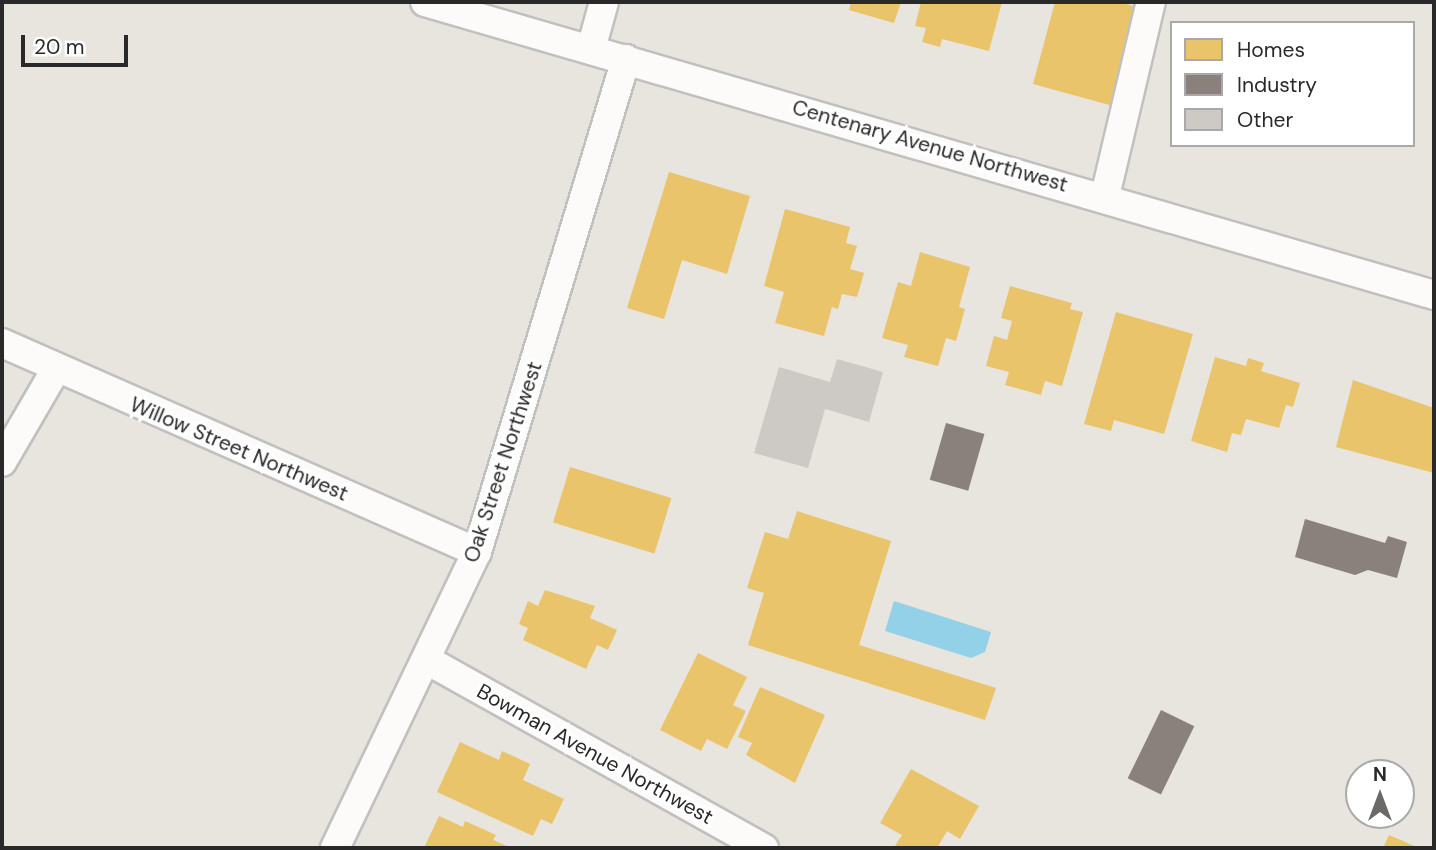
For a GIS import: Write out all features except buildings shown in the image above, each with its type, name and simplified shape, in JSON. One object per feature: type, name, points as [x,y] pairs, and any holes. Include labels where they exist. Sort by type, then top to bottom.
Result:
[{"type":"street","name":"Centenary Avenue Northwest","points":[[425,2],[1105,196],[1434,295]]},
{"type":"street","points":[[591,49],[604,2]]},
{"type":"street","points":[[1105,196],[1151,2]]},
{"type":"street","name":"Oak Street Northwest","points":[[335,848],[477,552],[626,59]]},
{"type":"street","name":"Willow Street Northwest","points":[[2,344],[55,371],[477,552]]},
{"type":"street","points":[[2,462],[55,371]]},
{"type":"street","name":"Bowman Avenue Northwest","points":[[426,660],[764,848]]},
{"type":"water","points":[[894,601],[991,632],[985,652],[971,658],[885,631]]}]
